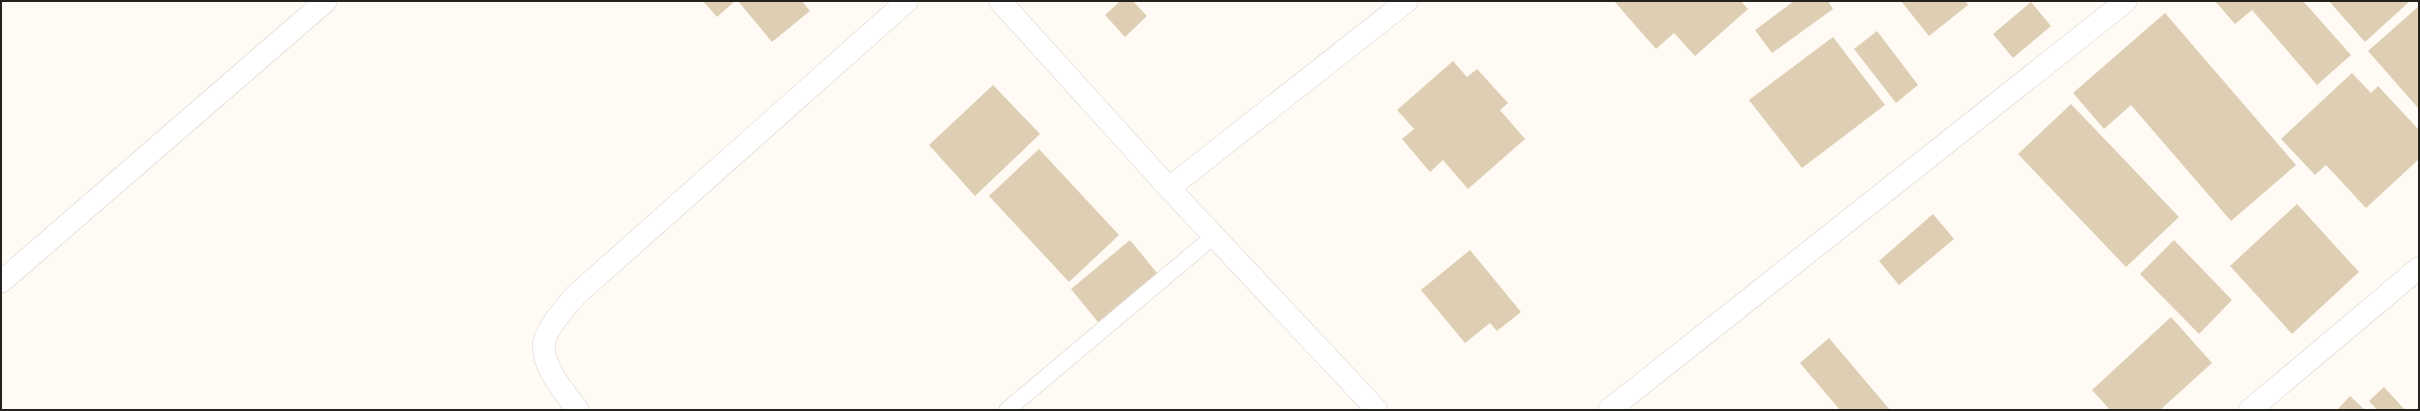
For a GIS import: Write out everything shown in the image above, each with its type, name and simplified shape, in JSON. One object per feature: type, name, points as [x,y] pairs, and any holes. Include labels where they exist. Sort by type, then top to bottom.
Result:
[{"type":"street","points":[[1,282],[326,1]]},
{"type":"street","points":[[578,410],[550,372],[544,344],[557,317],[576,295],[907,1]]},
{"type":"street","points":[[1000,1],[1169,188],[1376,410]]},
{"type":"street","points":[[1169,188],[1407,1]]},
{"type":"street","points":[[1609,410],[2126,1]]},
{"type":"street","points":[[2250,410],[2419,268]]},
{"type":"lane","points":[[1007,410],[1214,236]]},
{"type":"building","points":[[703,1],[735,1],[717,17]]},
{"type":"building","points":[[738,1],[802,1],[810,11],[772,42]]},
{"type":"building","points":[[1120,1],[1133,1],[1147,16],[1125,37],[1105,15]]},
{"type":"building","points":[[1614,1],[1741,1],[1748,9],[1695,56],[1674,33],[1656,49]]},
{"type":"building","points":[[1794,1],[1828,1],[1833,9],[1772,53],[1755,30]]},
{"type":"building","points":[[1901,1],[1966,1],[1968,5],[1929,36]]},
{"type":"building","points":[[2215,1],[2303,1],[2351,55],[2317,85],[2252,10],[2235,24]]},
{"type":"building","points":[[2329,1],[2410,1],[2365,42]]},
{"type":"building","points":[[2031,2],[2051,26],[2013,58],[1993,34]]},
{"type":"building","points":[[2419,6],[2419,109],[2368,51]]},
{"type":"building","points":[[2165,13],[2296,165],[2231,221],[2131,105],[2104,129],[2073,93]]},
{"type":"building","points":[[1877,31],[1918,85],[1896,103],[1854,49]]},
{"type":"building","points":[[1833,37],[1885,105],[1802,168],[1749,100]]},
{"type":"building","points":[[1453,61],[1467,77],[1477,69],[1508,103],[1500,110],[1525,139],[1468,189],[1443,160],[1430,172],[1402,139],[1414,129],[1397,110]]},
{"type":"building","points":[[2352,73],[2371,93],[2378,86],[2419,130],[2419,159],[2366,208],[2326,165],[2315,175],[2281,139]]},
{"type":"building","points":[[993,85],[1040,134],[975,196],[929,145]]},
{"type":"building","points":[[2071,104],[2179,217],[2126,267],[2018,154]]},
{"type":"building","points":[[1039,149],[1119,235],[1069,282],[989,196]]},
{"type":"building","points":[[2297,204],[2359,272],[2292,334],[2230,266]]},
{"type":"building","points":[[1933,214],[1954,239],[1899,285],[1879,261]]},
{"type":"building","points":[[1130,240],[1157,273],[1098,322],[1071,289]]},
{"type":"building","points":[[2174,240],[2232,300],[2199,334],[2140,274]]},
{"type":"building","points":[[1470,250],[1521,312],[1497,331],[1490,323],[1465,343],[1421,290]]},
{"type":"building","points":[[2171,317],[2212,363],[2160,410],[2110,410],[2092,390]]},
{"type":"building","points":[[1829,338],[1890,410],[1840,410],[1800,363]]},
{"type":"building","points":[[2384,387],[2405,410],[2377,410],[2369,401]]},
{"type":"building","points":[[2350,396],[2365,410],[2337,410]]}]
